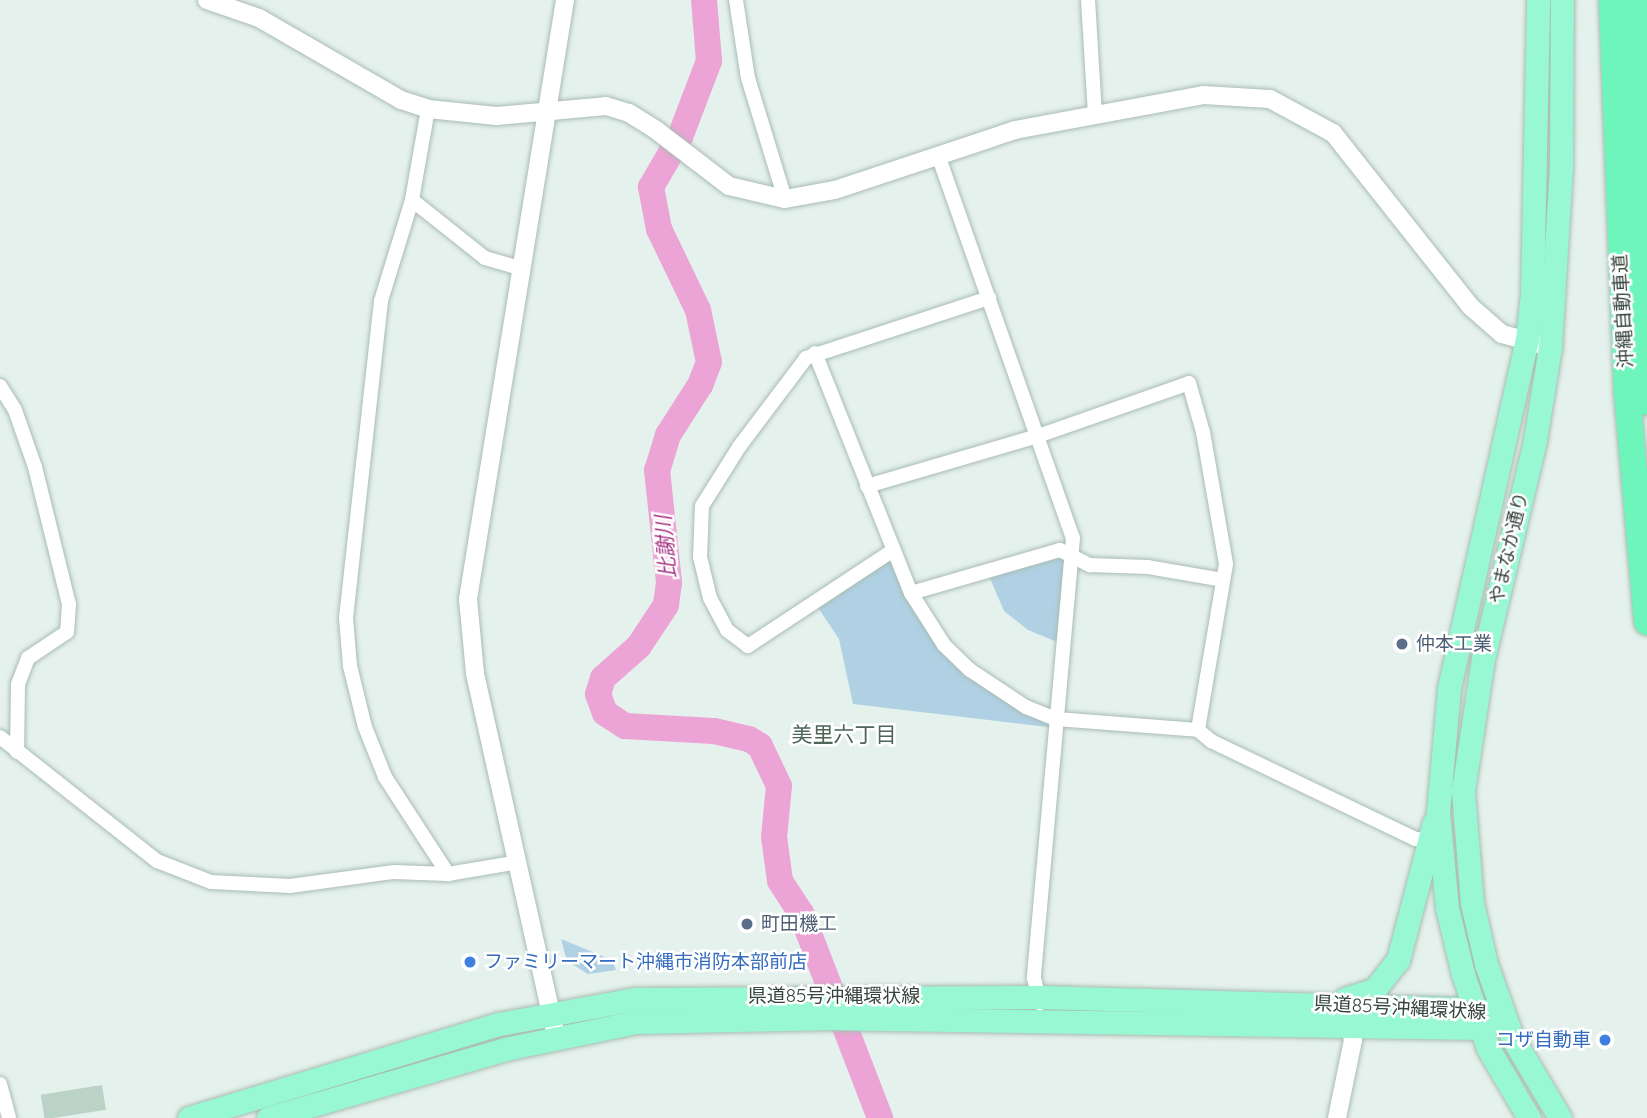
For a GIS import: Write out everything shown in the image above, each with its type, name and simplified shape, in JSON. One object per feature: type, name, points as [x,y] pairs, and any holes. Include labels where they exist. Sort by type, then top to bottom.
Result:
[{"type":"highway","name":"沖縄自動車道","points":[[1612,0],[1627,392],[1647,622]]},
{"type":"highway","name":"沖縄自動車道","points":[[1634,0],[1647,402]]},
{"type":"main road","name":"やまなか通り","points":[[1529,1118],[1478,1018],[1447,908],[1438,812],[1449,688],[1527,340],[1532,294],[1538,0]]},
{"type":"main road","name":"やまなか通り","points":[[1560,1118],[1503,1015],[1472,903],[1463,791],[1480,672],[1535,440],[1550,347],[1561,166],[1562,0]]},
{"type":"main road","points":[[1332,1004],[1375,989],[1398,960],[1427,840],[1438,812]]},
{"type":"main road","name":"県道85号沖縄環状線","points":[[188,1118],[552,1012],[635,999],[810,995],[1040,997],[1332,1004],[1478,1018]]},
{"type":"main road","name":"県道85号沖縄環状線","points":[[268,1118],[556,1037],[637,1021],[874,1018],[1349,1023],[1503,1015]]},
{"type":"street","points":[[207,0],[258,18],[401,100],[428,109],[497,116],[606,106],[629,113],[656,130],[729,186],[785,199],[835,190],[1015,130],[1177,98],[1242,94],[1270,99],[1306,114],[1333,132],[1471,307],[1502,334],[1550,347]]},
{"type":"street","points":[[556,1037],[475,673],[468,599],[519,268],[565,0]]},
{"type":"street","points":[[1088,0],[1095,114]]},
{"type":"street","points":[[737,1],[748,78],[785,199]]},
{"type":"street","points":[[428,109],[412,200],[382,301],[346,618],[350,666],[365,727],[385,778],[448,874]]},
{"type":"street","points":[[938,155],[1073,538],[1034,978],[1040,997],[1040,1020]]},
{"type":"street","points":[[412,200],[485,258],[519,268]]},
{"type":"street","points":[[892,551],[748,646],[739,644],[715,610],[702,572],[702,506],[781,388],[815,354],[989,298]]},
{"type":"street","points":[[815,354],[911,593],[944,645],[970,670],[1026,707],[1056,719],[1198,730],[1271,770],[1416,839],[1427,840]]},
{"type":"street","points":[[867,486],[1038,436],[1189,383],[1224,541],[1223,580],[1198,730]]},
{"type":"street","points":[[0,386],[15,410],[35,467],[69,604],[67,632],[28,658],[18,684],[17,752]]},
{"type":"street","points":[[911,593],[1060,550],[1090,565],[1148,567],[1223,580]]},
{"type":"street","points":[[0,737],[157,861],[211,883],[251,888],[394,872],[448,874],[518,862]]},
{"type":"street","points":[[1337,1118],[1353,1040],[1349,1023]]},
{"type":"street","points":[[0,1084],[9,1118]]},
{"type":"shaded area","points":[[892,551],[944,645],[1056,719],[1056,728],[853,704],[839,639],[815,603]]},
{"type":"shaded area","points":[[1070,553],[1062,644],[1028,630],[1004,611],[986,569]]},
{"type":"shaded area","points":[[561,939],[612,960],[616,970],[588,974],[567,961]]},
{"type":"building","points":[[102,1085],[106,1110],[44,1118],[41,1095]]},
{"type":"waterway","name":"比謝川","points":[[704,0],[709,61],[680,137],[651,187],[659,229],[698,310],[709,362],[700,385],[668,435],[657,470],[669,583],[666,605],[639,646],[603,678],[598,694],[605,713],[625,726],[714,731],[749,739],[760,746],[779,786],[774,837],[780,881],[801,913],[880,1118]]},
{"type":"place","name":"仲本工業","points":[[1402,644]]},
{"type":"place","name":"町田機工","points":[[747,924]]},
{"type":"place","name":"ファミリーマート沖縄市消防本部前店","points":[[470,962]]},
{"type":"place","name":"コザ自動車","points":[[1605,1040]]},
{"type":"district","name":"美里六丁目","points":[[844,734]]}]
